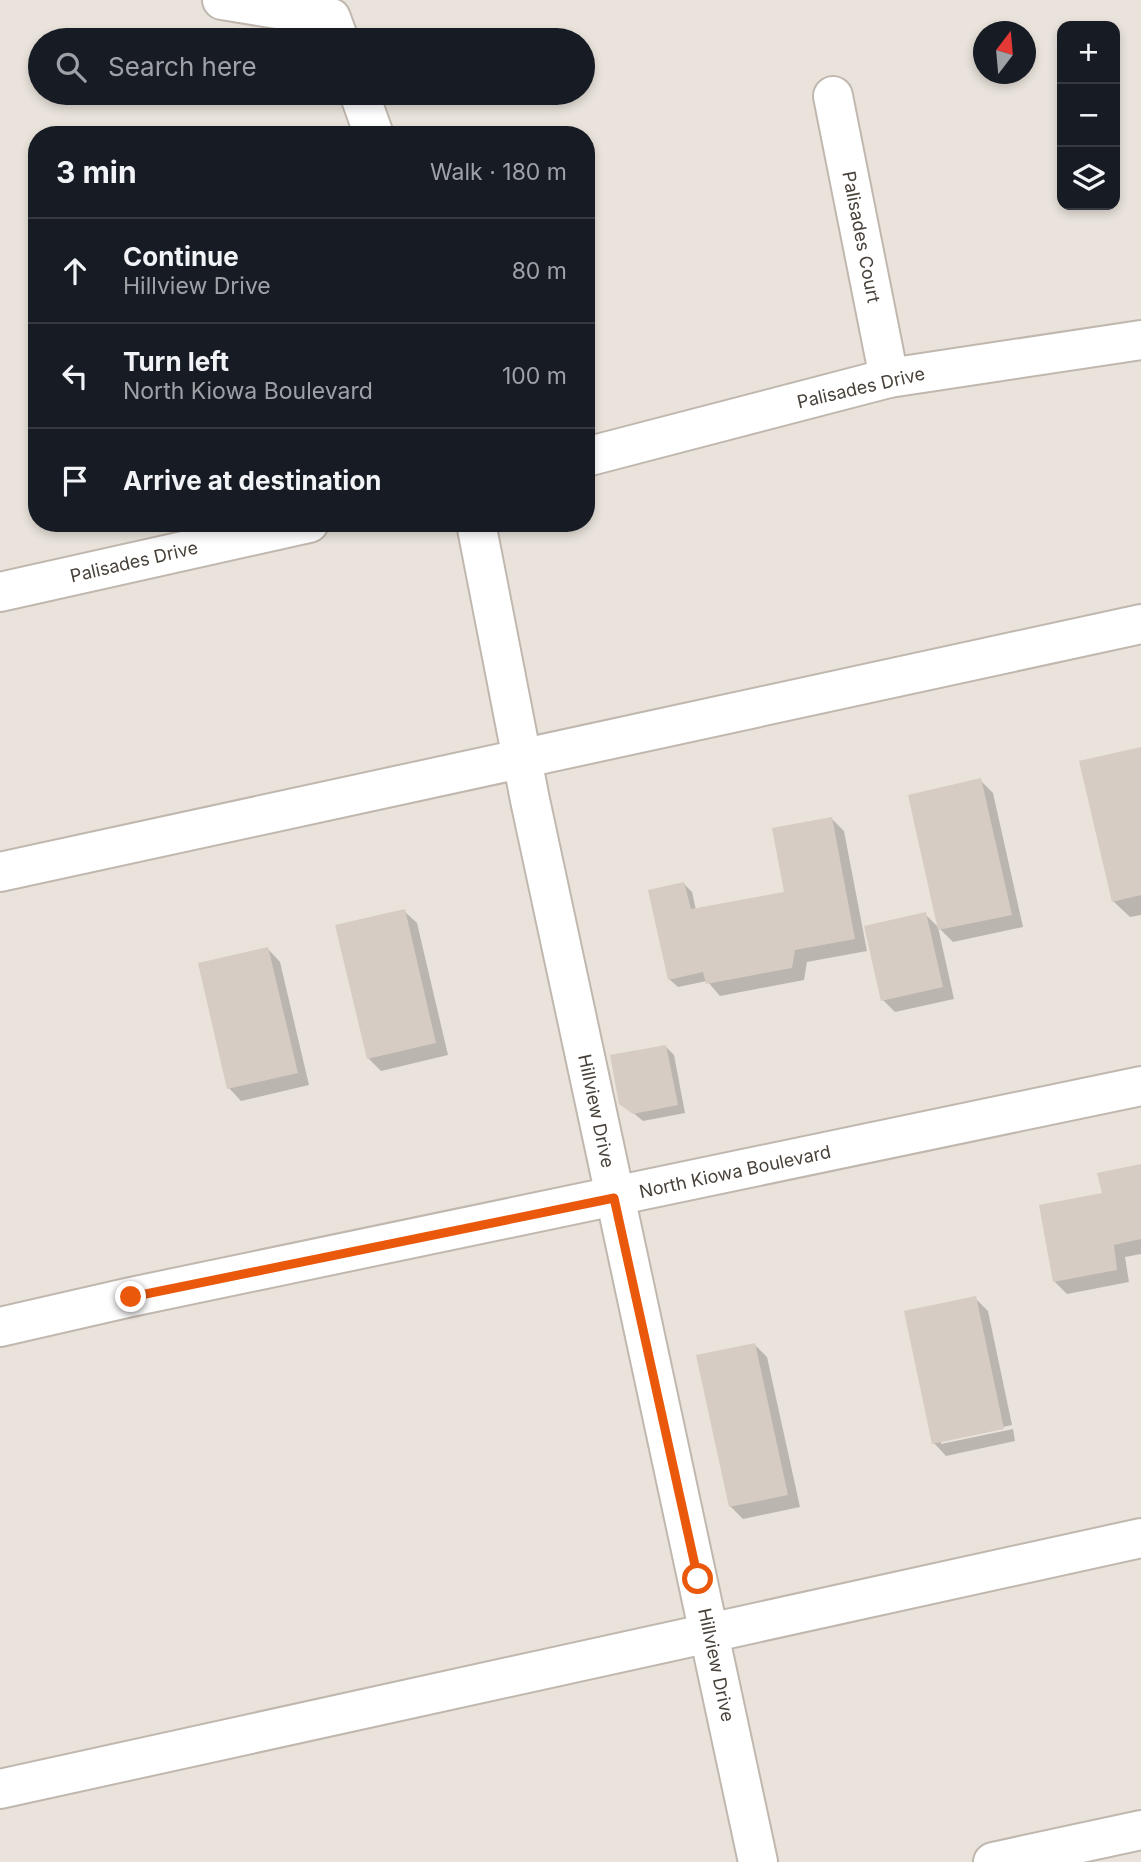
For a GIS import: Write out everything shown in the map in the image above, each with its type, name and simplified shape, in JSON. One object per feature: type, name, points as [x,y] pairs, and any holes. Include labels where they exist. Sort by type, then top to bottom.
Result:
[{"type":"street","points":[[222,0],[331,18],[335,28]]},
{"type":"street","name":"Palisades Court","points":[[833,96],[889,378]]},
{"type":"street","points":[[363,105],[371,126]]},
{"type":"street","name":"Palisades Drive","points":[[595,455],[889,378],[1141,340]]},
{"type":"street","name":"Palisades Drive","points":[[0,592],[269,532]]},
{"type":"street","name":"Hillview Drive","points":[[479,532],[522,758],[614,1198],[758,1862]]},
{"type":"street","points":[[0,872],[1141,624]]},
{"type":"street","name":"North Kiowa Boulevard","points":[[0,1327],[131,1297],[1141,1086]]},
{"type":"street","points":[[0,1789],[1141,1538]]},
{"type":"street","points":[[993,1862],[1141,1830]]},
{"type":"shaded area","points":[[0,0],[1141,0],[1141,1862],[0,1862]]},
{"type":"building","points":[[1141,747],[1141,895],[1112,902],[1079,761]]},
{"type":"building","points":[[981,778],[1012,915],[938,930],[908,795]]},
{"type":"building","points":[[832,817],[855,939],[795,950],[792,968],[706,984],[703,972],[668,980],[648,890],[684,882],[691,909],[784,892],[772,828]]},
{"type":"building","points":[[405,909],[436,1043],[367,1059],[335,925]]},
{"type":"building","points":[[926,912],[943,987],[881,1001],[864,926]]},
{"type":"building","points":[[268,947],[298,1073],[227,1089],[198,963]]},
{"type":"building","points":[[666,1045],[678,1105],[633,1114],[619,1104],[610,1055]]},
{"type":"building","points":[[1141,1164],[1141,1239],[1114,1245],[1117,1270],[1053,1282],[1039,1205],[1102,1193],[1097,1173]]},
{"type":"building","points":[[976,1296],[1004,1429],[932,1444],[904,1311]]},
{"type":"building","points":[[755,1343],[788,1495],[729,1507],[696,1355]]},
{"type":"route","points":[[131,1297],[614,1198],[698,1579]]}]
